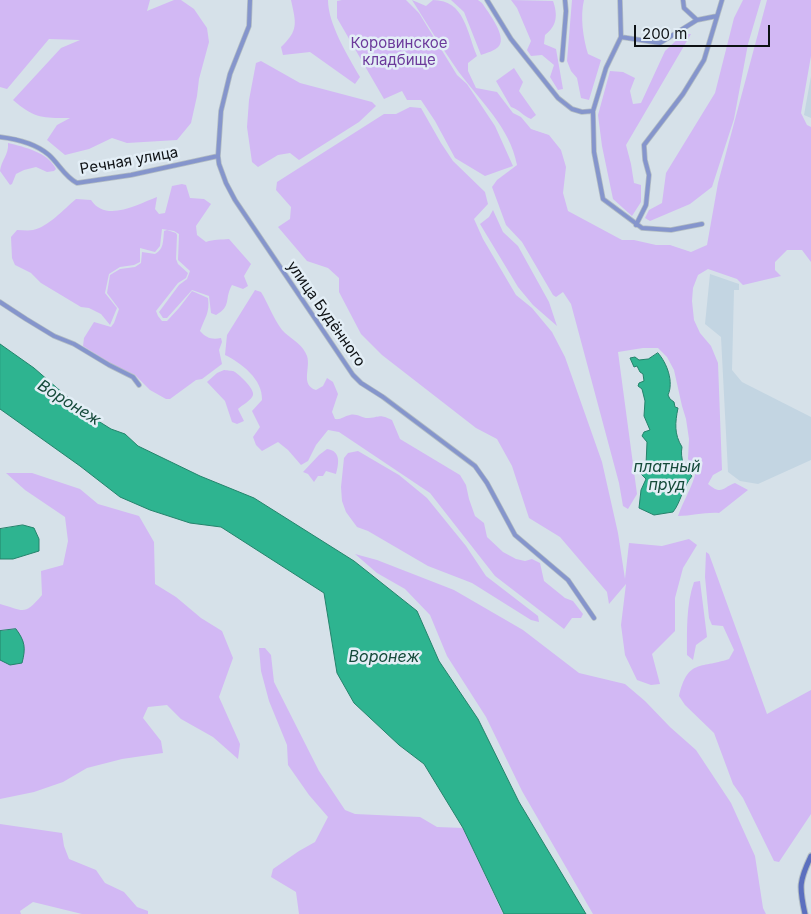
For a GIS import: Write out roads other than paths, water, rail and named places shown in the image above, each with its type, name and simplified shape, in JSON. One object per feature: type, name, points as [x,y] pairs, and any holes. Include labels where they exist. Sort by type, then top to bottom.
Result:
[{"type":"main road","points":[[805,914],[800,893],[802,876],[811,856]]},
{"type":"street","name":"улица Будённого","points":[[250,0],[249,26],[234,62],[221,111],[218,156],[226,184],[350,371],[361,383],[387,400],[475,466],[487,483],[515,535],[568,580],[594,618]]},
{"type":"street","points":[[487,0],[511,39],[558,98],[572,109],[582,112],[593,111]]},
{"type":"street","points":[[562,60],[566,11],[565,0]]},
{"type":"street","points":[[620,0],[621,37],[606,68],[593,111],[594,152],[603,199],[642,228],[671,230],[702,224]]},
{"type":"street","points":[[683,0],[684,8],[697,20]]},
{"type":"street","points":[[636,225],[646,205],[650,175],[644,160],[644,145],[683,94],[704,60],[722,0]]},
{"type":"street","points":[[621,37],[660,43],[697,20],[717,16]]},
{"type":"street","name":"Речная улица","points":[[0,137],[16,139],[42,150],[71,180],[78,183],[131,175],[218,156]]},
{"type":"street","points":[[0,302],[54,336],[74,344],[133,377],[139,384]]},
{"type":"water","name":"Воронеж","points":[[0,344],[34,368],[87,414],[111,429],[125,434],[138,446],[200,476],[254,498],[354,561],[417,611],[439,661],[478,719],[519,802],[586,914],[504,914],[463,828],[424,764],[399,745],[354,703],[337,673],[324,593],[221,527],[190,523],[150,510],[120,497],[0,409]]},
{"type":"water","name":"платный пруд","points":[[658,353],[669,373],[670,390],[668,395],[674,402],[675,407],[678,408],[676,428],[682,447],[682,459],[692,476],[673,512],[654,515],[639,508],[641,490],[646,479],[641,474],[641,469],[646,465],[647,442],[642,436],[644,432],[650,430],[644,416],[645,401],[642,389],[638,386],[639,383],[644,381],[643,374],[637,366],[634,367],[630,358],[648,359]]},
{"type":"water","points":[[23,525],[34,528],[39,539],[39,551],[13,559],[0,559],[0,529]]},
{"type":"water","points":[[16,629],[24,645],[23,658],[22,663],[10,665],[0,660],[0,631]]},
{"type":"park label","name":"Коровинское кладбище","points":[[399,52]]}]
